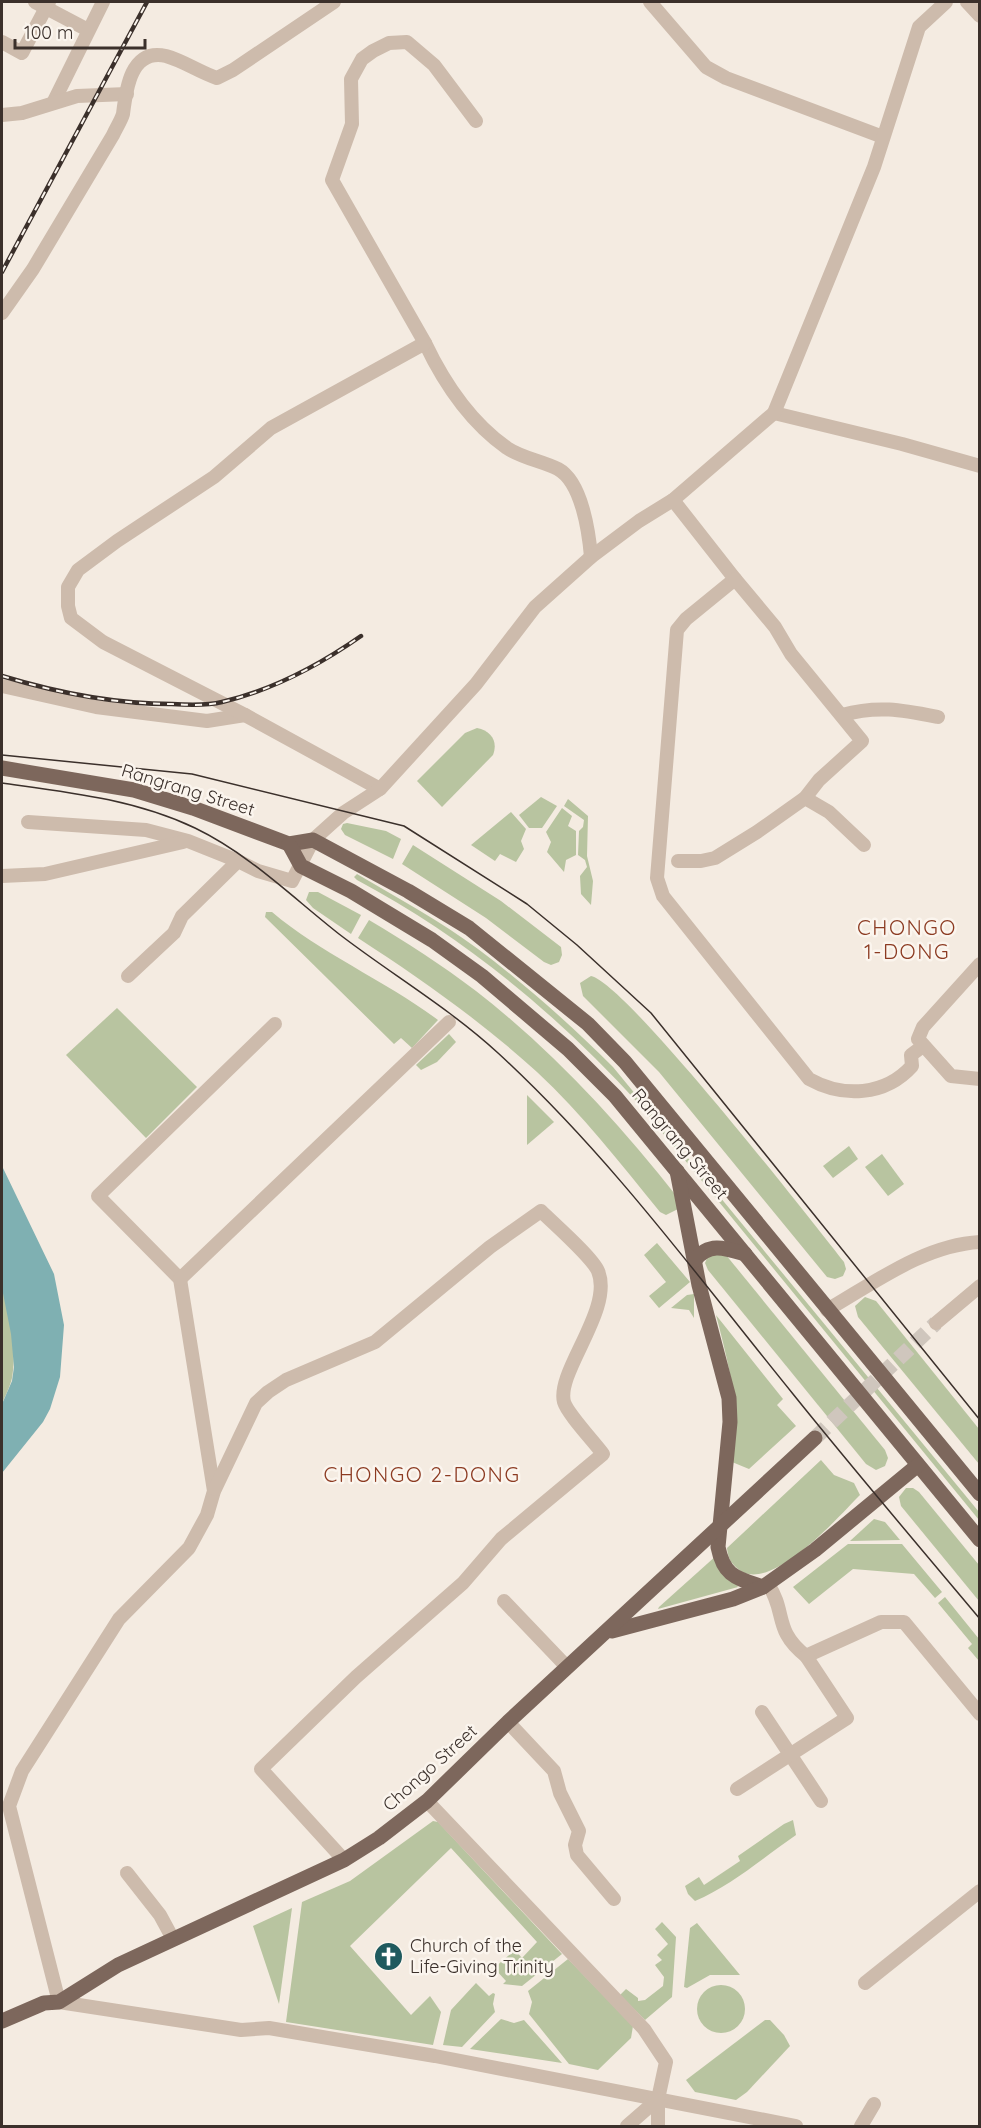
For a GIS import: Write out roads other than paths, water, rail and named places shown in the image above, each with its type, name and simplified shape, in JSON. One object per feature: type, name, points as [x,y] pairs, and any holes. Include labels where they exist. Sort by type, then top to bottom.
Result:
[{"type":"main road","name":"Rangrang Street","points":[[2,768],[134,790],[193,808],[289,844]]},
{"type":"main road","name":"Rangrang Street","points":[[313,840],[408,891],[470,928],[588,1024],[626,1062],[980,1494]]},
{"type":"main road","points":[[301,866],[289,844],[313,840]]},
{"type":"main road","name":"Rangrang Street","points":[[301,866],[351,891],[432,940],[482,976],[568,1049],[615,1096],[677,1168],[980,1540]]},
{"type":"main road","points":[[677,1168],[695,1260],[729,1398],[730,1422],[718,1547],[723,1566],[732,1576],[766,1585]]},
{"type":"main road","points":[[695,1260],[710,1248],[722,1247],[745,1254]]},
{"type":"main road","name":"Chongo Street","points":[[2,2021],[44,2003],[59,2002],[118,1965],[344,1860],[379,1838],[426,1801],[508,1722],[815,1438]]},
{"type":"main road","points":[[609,1631],[733,1599],[766,1585],[816,1550],[918,1465]]},
{"type":"street","points":[[54,101],[103,2]]},
{"type":"street","points":[[2,313],[23,285],[87,182],[122,116],[133,68],[147,57],[163,56],[217,78],[233,70],[334,2]]},
{"type":"street","points":[[650,2],[706,67],[726,78],[883,137]]},
{"type":"street","points":[[28,822],[146,830],[188,841],[258,871],[292,881],[313,840],[343,813],[380,789],[476,684],[536,607],[591,557],[639,521],[673,500],[774,413],[874,167],[919,27],[946,2]]},
{"type":"street","points":[[967,2],[980,16]]},
{"type":"street","points":[[974,2],[980,3]]},
{"type":"street","points":[[2,42],[22,53],[44,3],[88,30]]},
{"type":"street","points":[[476,122],[434,65],[407,42],[389,43],[362,59],[351,78],[352,124],[332,180],[452,392],[506,447],[560,470],[571,482],[579,497],[589,534],[591,557]]},
{"type":"street","points":[[2,115],[22,113],[54,101],[93,94],[127,94]]},
{"type":"street","points":[[380,789],[245,715],[103,642],[71,618],[68,587],[78,570],[214,477],[271,429],[425,343]]},
{"type":"street","points":[[774,413],[902,444],[980,466]]},
{"type":"street","points":[[673,500],[775,627],[791,654],[862,741],[819,780],[805,798],[715,858],[701,861],[678,861]]},
{"type":"street","points":[[735,579],[686,619],[678,630],[657,878],[663,896],[809,1079],[826,1089],[854,1092],[878,1089],[907,1071],[912,1066],[911,1055],[922,1046]]},
{"type":"street","points":[[2,686],[96,707],[207,721],[245,715]]},
{"type":"street","points":[[842,715],[874,708],[938,717]]},
{"type":"street","points":[[805,798],[829,812],[864,845]]},
{"type":"street","points":[[2,876],[45,874],[188,841]]},
{"type":"street","points":[[128,976],[174,933],[182,916],[238,861]]},
{"type":"street","points":[[980,964],[923,1027],[918,1039],[951,1076],[980,1079]]},
{"type":"street","points":[[180,1278],[449,1022]]},
{"type":"street","points":[[214,1491],[180,1278],[98,1196],[275,1024]]},
{"type":"street","points":[[344,1860],[261,1769],[356,1677],[463,1583],[501,1539],[603,1454],[564,1403],[564,1386],[588,1332],[603,1285],[597,1268],[541,1211],[490,1248],[375,1342],[286,1380],[256,1403],[214,1491],[207,1515],[189,1548],[119,1619],[22,1771],[9,1806],[59,2002],[240,2030],[269,2028],[455,2059],[796,2127]]},
{"type":"street","points":[[828,1310],[927,1255],[950,1246],[980,1242]]},
{"type":"street","points":[[936,1323],[980,1286]]},
{"type":"street","points":[[737,1789],[847,1718],[806,1656],[790,1644],[782,1625],[776,1596],[766,1585]]},
{"type":"street","points":[[504,1601],[567,1667]]},
{"type":"street","points":[[806,1656],[881,1622],[904,1622],[980,1714]]},
{"type":"street","points":[[762,1712],[820,1800]]},
{"type":"street","points":[[508,1722],[554,1772],[560,1792],[579,1831],[575,1845],[577,1855],[615,1899]]},
{"type":"street","points":[[426,1801],[644,2029],[666,2062],[658,2099],[658,2127]]},
{"type":"street","points":[[127,1874],[160,1915],[173,1939]]},
{"type":"street","points":[[865,1983],[980,1891]]},
{"type":"street","points":[[627,2127],[658,2099]]},
{"type":"street","points":[[861,2127],[874,2104]]},
{"type":"water","points":[[2,1166],[54,1274],[64,1325],[60,1377],[50,1409],[43,1422],[2,1473],[2,1404],[12,1381],[14,1367],[11,1334],[2,1288]]},
{"type":"tunnel","points":[[815,1438],[936,1323]]},
{"type":"tram line","points":[[2,755],[192,774],[404,826],[527,904],[577,945],[651,1013],[980,1420]]},
{"type":"tram line","points":[[2,783],[124,803],[195,828],[252,863],[339,934],[440,1006],[498,1053],[539,1092],[616,1175],[839,1451],[980,1619]]},
{"type":"railway","points":[[2,272],[147,2]]},
{"type":"railway","points":[[2,676],[44,688],[107,700],[210,704],[241,697],[277,684],[312,667],[361,636]]},
{"type":"place","name":"Church of the Life-Giving Trinity","points":[[389,1956]]},
{"type":"district","name":"CHONGO 1-DONG","points":[[907,940]]},
{"type":"district","name":"CHONGO 2-DONG","points":[[422,1475]]}]
